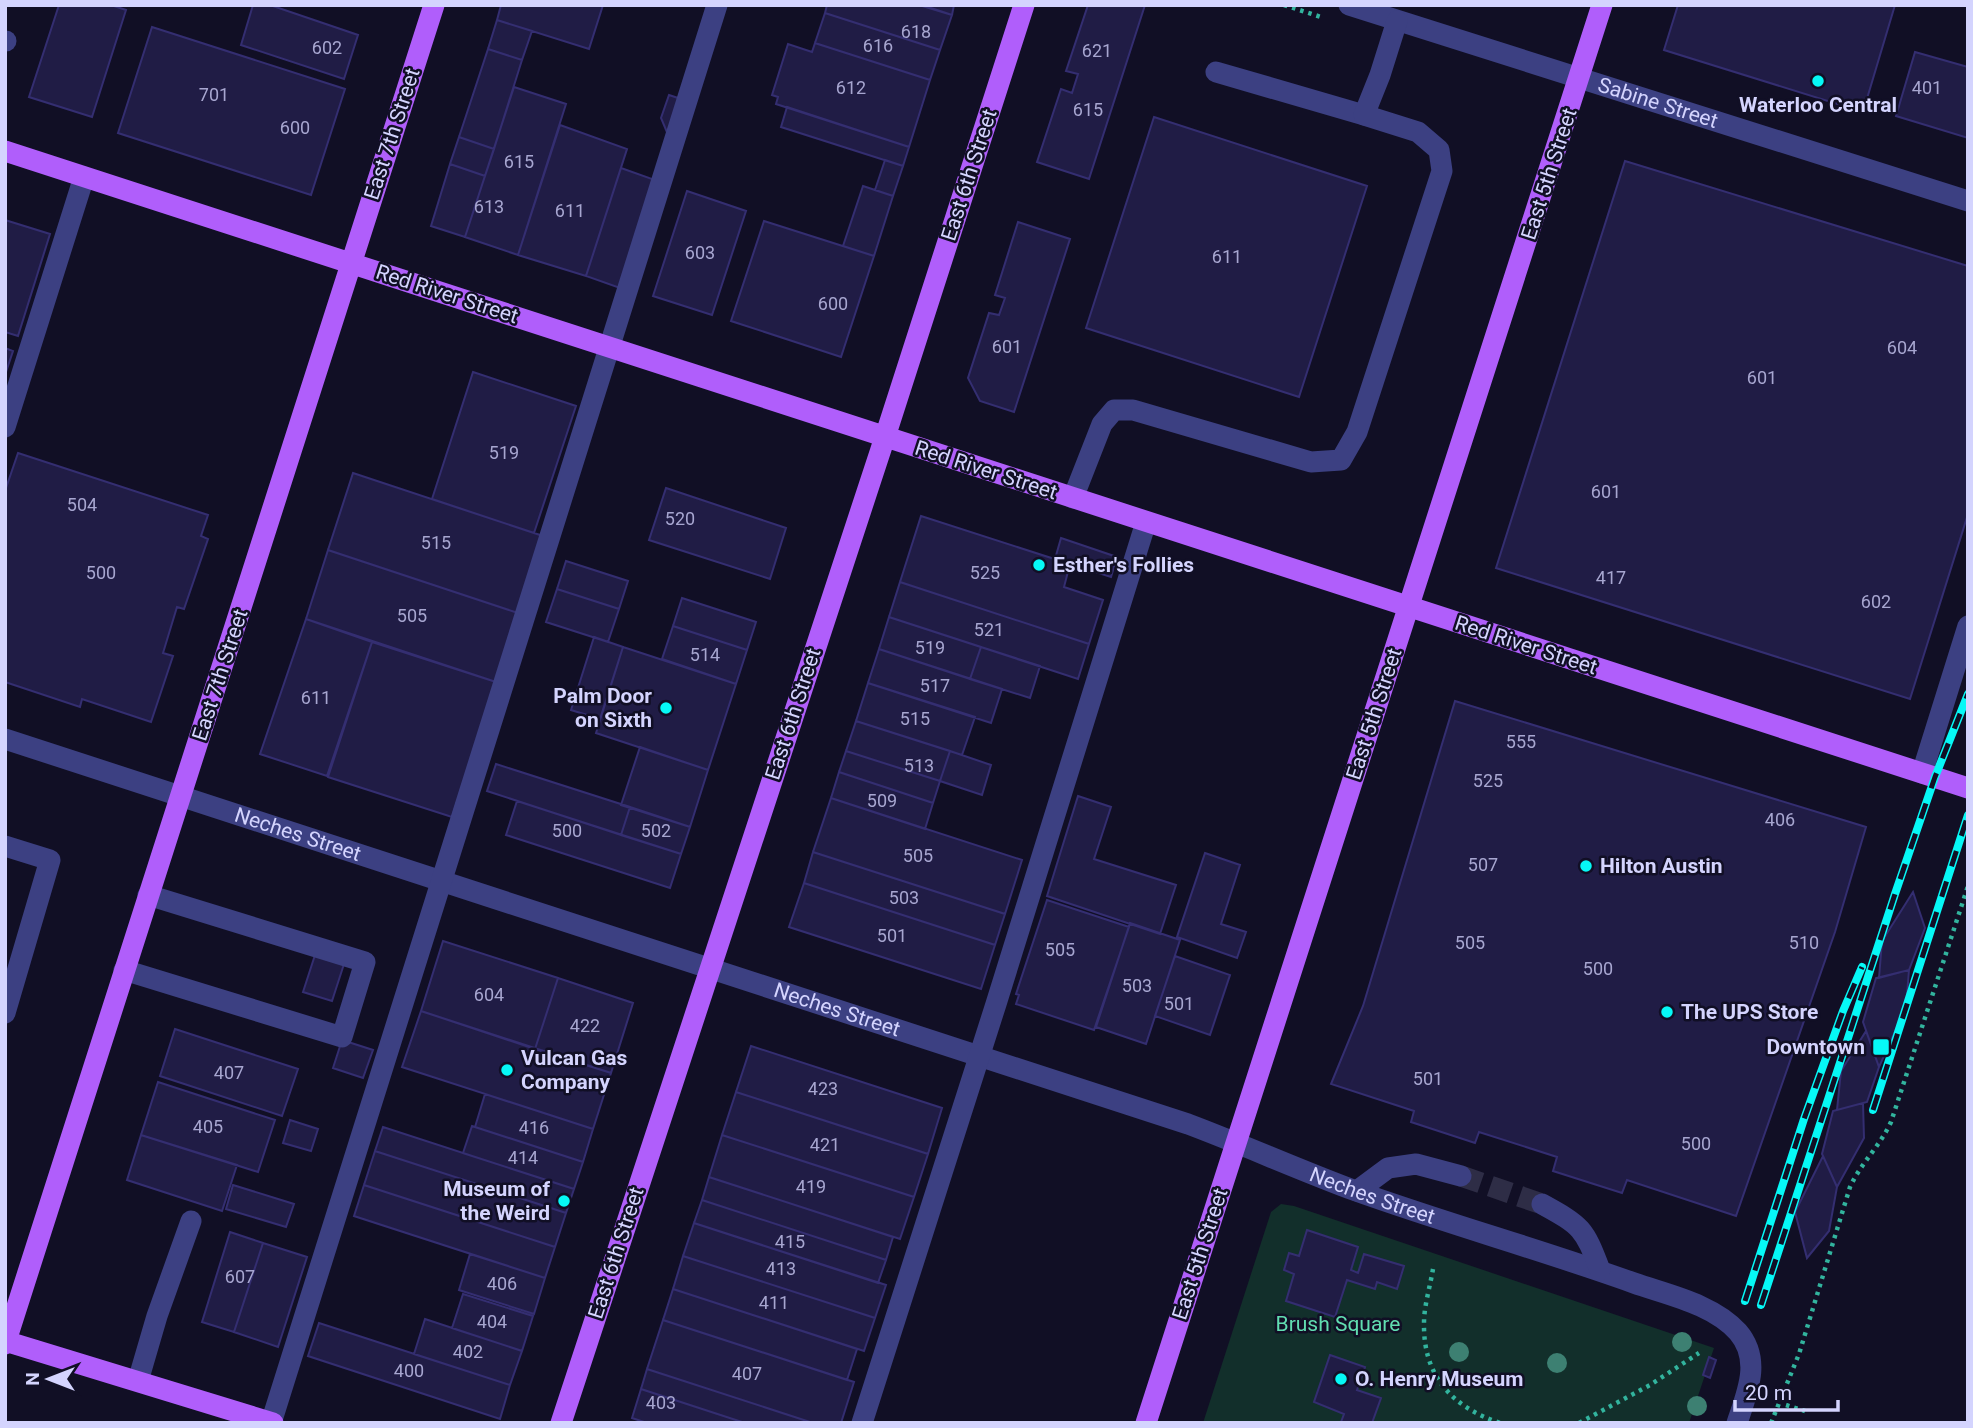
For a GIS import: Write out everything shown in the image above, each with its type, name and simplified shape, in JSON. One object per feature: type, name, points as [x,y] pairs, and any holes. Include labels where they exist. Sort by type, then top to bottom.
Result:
[{"type":"main road","name":"East 7th Street","points":[[6,1342],[434,5]]},
{"type":"main road","name":"East 6th Street","points":[[561,1423],[1024,5]]},
{"type":"main road","name":"East 5th Street","points":[[1146,1423],[1602,5]]},
{"type":"main road","name":"Red River Street","points":[[5,151],[1968,788]]},
{"type":"main road","points":[[6,1342],[271,1423]]},
{"type":"street","points":[[271,1423],[717,5]]},
{"type":"street","name":"Sabine Street","points":[[1349,5],[1968,201]]},
{"type":"street","points":[[1364,115],[1397,20]]},
{"type":"street","points":[[1073,498],[1102,424],[1114,410],[1133,410],[1311,462],[1341,460],[1357,432],[1442,171],[1439,150],[1418,132],[1216,72]]},
{"type":"street","points":[[5,427],[84,177]]},
{"type":"street","points":[[862,1423],[980,1056],[1146,522]]},
{"type":"street","points":[[1922,773],[1968,626]]},
{"type":"street","name":"Neches Street","points":[[5,739],[1188,1124],[1357,1191],[1600,1270],[1665,1294],[1723,1318],[1740,1335],[1750,1357],[1752,1379],[1737,1423]]},
{"type":"street","points":[[5,846],[50,860],[5,1013]]},
{"type":"street","points":[[124,970],[342,1037],[365,962],[148,895]]},
{"type":"street","points":[[1357,1191],[1388,1168],[1416,1164],[1461,1176]]},
{"type":"street","points":[[1542,1204],[1569,1219],[1587,1234],[1600,1270]]},
{"type":"street","points":[[138,1381],[157,1316],[191,1221]]},
{"type":"path","points":[[1772,1423],[1799,1354],[1850,1187],[1891,1122],[1968,886]]},
{"type":"path","points":[[1433,1269],[1424,1322],[1426,1351],[1436,1379],[1458,1403],[1477,1415],[1500,1423]]},
{"type":"path","points":[[1579,1423],[1650,1385],[1699,1353]]},
{"type":"path","points":[[1786,1405],[1805,1411]]},
{"type":"green space","name":"Brush Square","points":[[1281,1204],[1294,1206],[1714,1348],[1689,1423],[1203,1423],[1271,1212]]},
{"type":"building","points":[[59,5],[111,5],[126,10],[92,117],[29,97]]},
{"type":"building","points":[[253,5],[270,5],[358,35],[344,79],[241,45]]},
{"type":"building","points":[[501,5],[603,5],[589,49],[497,20]]},
{"type":"building","points":[[827,5],[919,5],[952,15],[940,50],[825,13]]},
{"type":"building","points":[[922,5],[954,5],[952,15]]},
{"type":"building","points":[[1088,5],[1145,5],[1089,179],[1037,162],[1061,89],[1072,93],[1078,74],[1066,71]]},
{"type":"building","name":"Waterloo Central","points":[[1678,5],[1895,5],[1863,112],[1664,50]]},
{"type":"building","points":[[825,13],[940,50],[930,80],[815,43]]},
{"type":"building","points":[[497,20],[532,31],[522,60],[488,49]]},
{"type":"building","points":[[152,27],[345,89],[311,195],[118,133]]},
{"type":"building","points":[[815,43],[930,80],[909,147],[776,104],[778,97],[772,95],[788,44],[812,52]]},
{"type":"building","points":[[488,49],[522,60],[494,149],[459,137]]},
{"type":"building","points":[[1915,52],[1968,67],[1968,138],[1896,116]]},
{"type":"building","points":[[514,87],[566,104],[518,255],[465,237]]},
{"type":"building","points":[[669,95],[681,99],[669,137],[661,118]]},
{"type":"building","points":[[787,107],[909,147],[903,166],[781,127]]},
{"type":"building","points":[[1154,117],[1367,186],[1299,397],[1086,328]]},
{"type":"building","points":[[560,125],[627,149],[586,276],[518,255]]},
{"type":"building","points":[[459,137],[494,149],[485,176],[450,164]]},
{"type":"building","points":[[885,160],[903,166],[893,196],[875,190]]},
{"type":"building","points":[[1625,161],[1968,266],[1968,514],[1910,699],[1496,568]]},
{"type":"building","points":[[450,164],[485,176],[465,237],[431,226]]},
{"type":"building","points":[[621,168],[655,180],[620,288],[586,276]]},
{"type":"building","points":[[863,186],[893,196],[874,256],[843,246]]},
{"type":"building","points":[[687,191],[746,211],[712,315],[653,296]]},
{"type":"building","points":[[5,220],[50,234],[18,336],[5,332]]},
{"type":"building","points":[[764,221],[874,256],[841,357],[731,321]]},
{"type":"building","points":[[1018,222],[1070,239],[1014,412],[980,401],[968,378],[989,313],[999,315],[1005,298],[995,295]]},
{"type":"building","points":[[5,348],[13,351],[5,375]]},
{"type":"building","points":[[473,372],[576,406],[534,533],[432,499]]},
{"type":"building","points":[[18,453],[208,515],[201,536],[208,539],[184,609],[177,607],[163,653],[173,656],[151,722],[82,699],[80,707],[5,682],[5,491]]},
{"type":"building","points":[[353,473],[543,536],[518,613],[328,550]]},
{"type":"building","points":[[666,488],[786,528],[770,579],[649,540]]},
{"type":"building","points":[[921,516],[1070,564],[1064,587],[1103,600],[1089,644],[900,582]]},
{"type":"building","points":[[1061,538],[1117,557],[1111,577],[1055,559]]},
{"type":"building","points":[[328,550],[518,613],[496,682],[306,619]]},
{"type":"building","points":[[566,561],[628,581],[619,609],[557,589]]},
{"type":"building","points":[[900,582],[1089,644],[1078,679],[889,617]]},
{"type":"building","points":[[557,589],[619,609],[608,642],[546,622]]},
{"type":"building","points":[[682,598],[756,622],[747,650],[673,626]]},
{"type":"building","points":[[889,617],[981,647],[970,679],[879,649]]},
{"type":"building","points":[[306,619],[372,642],[327,776],[260,754]]},
{"type":"building","points":[[673,626],[747,650],[736,684],[662,659]]},
{"type":"building","points":[[594,637],[623,647],[600,719],[571,710]]},
{"type":"building","points":[[372,642],[496,682],[452,817],[328,777]]},
{"type":"building","name":"Palm Door on Sixth","points":[[623,647],[736,684],[708,770],[596,733]]},
{"type":"building","points":[[981,647],[1040,666],[1030,698],[970,679]]},
{"type":"building","points":[[879,649],[1002,689],[991,723],[868,683]]},
{"type":"building","points":[[868,683],[975,717],[962,755],[856,721]]},
{"type":"building","points":[[1455,701],[1866,827],[1835,932],[1736,1216],[1627,1180],[1622,1193],[1553,1171],[1557,1157],[1479,1132],[1475,1143],[1411,1122],[1414,1111],[1331,1084],[1363,1006]]},
{"type":"building","points":[[856,721],[950,751],[940,781],[846,751]]},
{"type":"building","points":[[640,747],[708,770],[690,827],[621,805]]},
{"type":"building","points":[[846,751],[940,781],[933,803],[839,772]]},
{"type":"building","points":[[950,751],[991,765],[982,795],[940,781]]},
{"type":"building","points":[[496,764],[630,807],[621,835],[487,791]]},
{"type":"building","points":[[839,772],[933,803],[925,829],[831,798]]},
{"type":"building","points":[[1078,796],[1111,807],[1094,859],[1176,885],[1160,934],[1047,896]]},
{"type":"building","points":[[831,798],[1022,860],[1005,914],[813,852]]},
{"type":"building","points":[[517,801],[681,854],[670,888],[506,835]]},
{"type":"building","points":[[630,807],[690,827],[681,854],[621,835]]},
{"type":"building","points":[[813,852],[1005,914],[995,945],[804,883]]},
{"type":"building","points":[[1205,853],[1240,865],[1221,924],[1246,932],[1237,958],[1177,937]]},
{"type":"building","points":[[804,883],[995,945],[981,989],[789,927]]},
{"type":"building","points":[[1913,892],[1925,928],[1909,970],[1879,978],[1882,941]]},
{"type":"building","points":[[1047,900],[1129,927],[1094,1030],[1016,1004],[1019,995],[1016,994]]},
{"type":"building","points":[[1130,923],[1180,940],[1146,1044],[1096,1027]]},
{"type":"building","points":[[443,941],[558,978],[535,1049],[421,1011]]},
{"type":"building","points":[[315,955],[344,964],[332,1001],[303,992]]},
{"type":"building","points":[[1175,956],[1230,975],[1210,1035],[1155,1016]]},
{"type":"building","points":[[1909,970],[1906,1007],[1879,1067],[1863,1022],[1876,978]]},
{"type":"building","points":[[558,978],[633,1003],[611,1073],[535,1049]]},
{"type":"building","name":"Vulcan Gas Company","points":[[421,1011],[611,1073],[593,1129],[402,1067]]},
{"type":"building","points":[[175,1029],[298,1069],[282,1116],[160,1076]]},
{"type":"building","points":[[1866,1031],[1879,1067],[1867,1102],[1837,1110],[1841,1071]]},
{"type":"building","points":[[342,1040],[373,1050],[363,1078],[333,1068]]},
{"type":"building","points":[[751,1046],[942,1108],[928,1154],[736,1092]]},
{"type":"building","points":[[158,1082],[275,1120],[258,1172],[141,1135]]},
{"type":"building","points":[[736,1092],[928,1154],[914,1197],[722,1135]]},
{"type":"building","points":[[485,1094],[593,1129],[583,1162],[475,1127]]},
{"type":"building","points":[[1863,1103],[1864,1138],[1837,1187],[1822,1154],[1833,1111]]},
{"type":"building","points":[[290,1120],[318,1129],[311,1151],[283,1143]]},
{"type":"building","points":[[472,1126],[583,1162],[574,1189],[463,1153]]},
{"type":"building","points":[[383,1127],[574,1189],[566,1213],[375,1151]]},
{"type":"building","points":[[141,1135],[237,1165],[222,1211],[127,1180]]},
{"type":"building","points":[[722,1135],[914,1197],[900,1239],[709,1177]]},
{"type":"building","points":[[375,1151],[566,1213],[555,1247],[364,1185]]},
{"type":"building","points":[[1823,1156],[1837,1187],[1829,1231],[1807,1258],[1795,1212]]},
{"type":"building","points":[[709,1177],[893,1237],[886,1260],[702,1200]]},
{"type":"building","points":[[233,1185],[294,1204],[286,1227],[226,1209]]},
{"type":"building","points":[[364,1185],[555,1247],[545,1278],[354,1216]]},
{"type":"building","points":[[702,1200],[886,1260],[878,1283],[694,1223]]},
{"type":"building","points":[[694,1223],[886,1285],[875,1318],[683,1256]]},
{"type":"building","points":[[1307,1230],[1358,1247],[1351,1270],[1358,1273],[1364,1254],[1404,1266],[1397,1289],[1377,1282],[1375,1289],[1347,1280],[1335,1317],[1286,1301],[1294,1274],[1284,1270],[1289,1253],[1299,1256]]},
{"type":"building","points":[[230,1232],[263,1243],[234,1332],[202,1322]]},
{"type":"building","points":[[263,1243],[307,1257],[278,1347],[234,1332]]},
{"type":"building","points":[[470,1254],[545,1278],[534,1314],[459,1290]]},
{"type":"building","points":[[683,1256],[875,1318],[864,1351],[673,1289]]},
{"type":"building","points":[[673,1289],[857,1349],[847,1380],[663,1320]]},
{"type":"building","points":[[463,1294],[533,1316],[522,1351],[452,1328]]},
{"type":"building","points":[[425,1319],[522,1351],[510,1385],[414,1354]]},
{"type":"building","points":[[663,1320],[854,1382],[841,1423],[813,1423],[647,1369]]},
{"type":"building","points":[[319,1323],[510,1385],[500,1419],[308,1356]]},
{"type":"building","name":"O. Henry Museum","points":[[1330,1355],[1365,1367],[1357,1390],[1381,1398],[1372,1423],[1341,1422],[1344,1414],[1314,1402]]},
{"type":"building","points":[[1709,1357],[1716,1360],[1710,1378],[1703,1375]]},
{"type":"building","points":[[647,1369],[813,1423],[745,1423],[641,1389]]},
{"type":"building","points":[[641,1389],[745,1423],[647,1423],[632,1418]]},
{"type":"tunnel","points":[[1461,1176],[1542,1204]]},
{"type":"railway","points":[[1761,1305],[1895,894],[1935,777],[1968,694]]},
{"type":"railway","points":[[1873,1110],[1968,815]]},
{"type":"railway","points":[[1745,1301],[1804,1119],[1862,967]]},
{"type":"place","name":"Waterloo Central","points":[[1818,81]]},
{"type":"place","name":"Esther's Follies","points":[[1039,565]]},
{"type":"place","name":"Palm Door on Sixth","points":[[666,708]]},
{"type":"place","name":"Hilton Austin","points":[[1586,866]]},
{"type":"place","name":"The UPS Store","points":[[1667,1012]]},
{"type":"place","name":"Downtown","points":[[1881,1047]]},
{"type":"place","name":"Vulcan Gas Company","points":[[507,1070]]},
{"type":"place","name":"Museum of the Weird","points":[[564,1201]]},
{"type":"place","name":"O. Henry Museum","points":[[1341,1379]]}]
